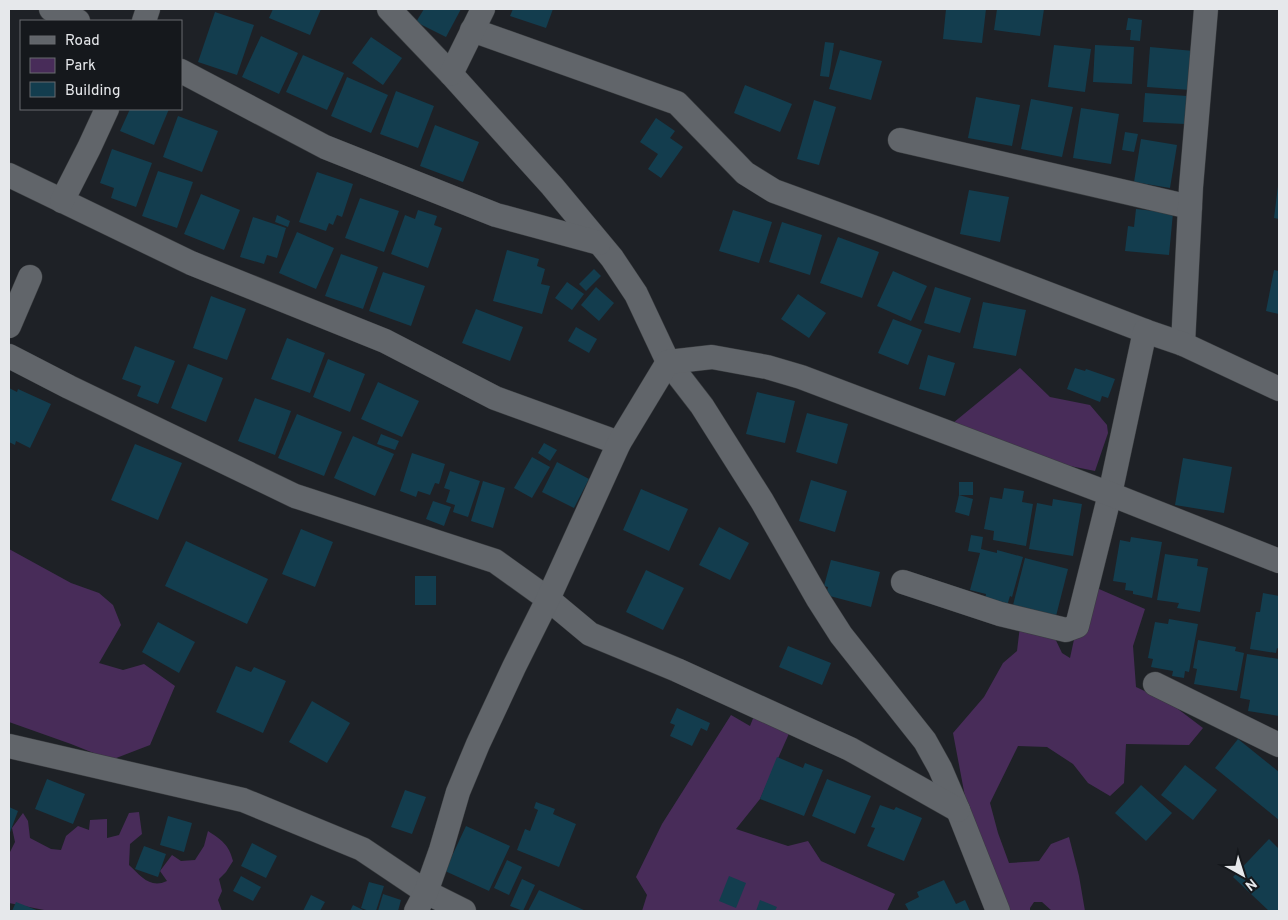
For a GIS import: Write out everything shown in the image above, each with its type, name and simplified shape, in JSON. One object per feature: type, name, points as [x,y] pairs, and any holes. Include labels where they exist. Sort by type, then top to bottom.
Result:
[{"type":"street","points":[[51,9],[76,20]]},
{"type":"street","points":[[389,9],[451,74],[552,186],[612,258],[636,294],[668,362],[702,406],[737,461],[841,635],[925,741],[940,768],[998,911]]},
{"type":"street","points":[[451,74],[483,9]]},
{"type":"street","points":[[1183,344],[1190,207],[1206,9]]},
{"type":"street","points":[[472,30],[677,103],[745,173],[774,191],[1183,344],[1279,389]]},
{"type":"street","points":[[182,72],[325,148],[496,215],[599,243]]},
{"type":"street","points":[[62,201],[107,110]]},
{"type":"street","points":[[900,140],[1190,207]]},
{"type":"street","points":[[9,175],[191,262],[385,341],[494,398],[619,443]]},
{"type":"street","points":[[9,326],[30,277]]},
{"type":"street","points":[[903,582],[1000,614],[1066,630],[1077,626],[1110,494],[1145,331]]},
{"type":"street","points":[[9,356],[295,496],[495,561],[590,634],[677,670],[850,749],[958,810]]},
{"type":"street","points":[[668,362],[712,357],[767,367],[801,376],[1279,561]]},
{"type":"street","points":[[421,902],[442,850],[458,792],[478,744],[548,600],[619,443],[668,362]]},
{"type":"street","points":[[1155,684],[1279,745]]},
{"type":"street","points":[[9,746],[242,800],[362,849],[421,902],[464,911]]},
{"type":"green space","points":[[1020,368],[1050,397],[1090,405],[1107,425],[1108,433],[1095,471],[1050,462],[953,423]]},
{"type":"green space","points":[[9,549],[71,583],[99,593],[113,605],[121,625],[99,663],[123,670],[144,664],[175,686],[150,745],[111,760],[9,722]]},
{"type":"green space","points":[[1099,589],[1145,609],[1133,646],[1136,687],[1170,703],[1203,728],[1189,745],[1126,744],[1124,783],[1110,796],[1088,783],[1073,764],[1047,747],[1018,746],[990,803],[1009,863],[1039,861],[1051,844],[1069,837],[1079,876],[1085,911],[1052,911],[1042,902],[1034,902],[1030,911],[1007,911],[970,823],[953,733],[984,697],[1003,663],[1017,651],[1020,626],[1051,630],[1062,653],[1070,658],[1078,621]]},
{"type":"green space","points":[[731,715],[750,726],[754,716],[791,729],[760,799],[736,829],[788,846],[808,841],[821,861],[895,894],[887,911],[642,911],[647,895],[636,877],[662,824]]},
{"type":"green space","points":[[139,812],[142,834],[130,844],[129,865],[142,877],[151,882],[161,883],[167,881],[160,871],[172,855],[181,861],[195,860],[204,846],[208,831],[224,843],[233,861],[219,879],[222,891],[218,900],[222,911],[49,911],[9,903],[9,854],[15,842],[12,828],[23,813],[28,821],[30,838],[51,849],[61,850],[66,836],[78,826],[89,830],[90,820],[107,819],[107,838],[119,835],[129,813]]},
{"type":"building","points":[[273,9],[321,9],[310,35],[269,18]]},
{"type":"building","points":[[424,9],[461,9],[446,37],[416,22]]},
{"type":"building","points":[[513,9],[553,9],[546,28],[510,16]]},
{"type":"building","points":[[946,9],[986,9],[982,43],[943,39]]},
{"type":"building","points":[[997,9],[1044,9],[1040,36],[994,30]]},
{"type":"building","points":[[215,12],[254,25],[237,75],[198,62]]},
{"type":"building","points":[[1128,18],[1142,20],[1140,41],[1130,40],[1131,30],[1126,30]]},
{"type":"building","points":[[261,36],[298,53],[279,94],[242,77]]},
{"type":"building","points":[[371,37],[402,58],[383,85],[352,63]]},
{"type":"building","points":[[825,42],[834,43],[829,77],[820,76]]},
{"type":"building","points":[[1054,45],[1091,49],[1085,92],[1048,87]]},
{"type":"building","points":[[1095,45],[1134,47],[1132,84],[1093,82]]},
{"type":"building","points":[[1150,47],[1194,51],[1191,90],[1147,87]]},
{"type":"building","points":[[840,50],[882,61],[871,100],[829,89]]},
{"type":"building","points":[[303,55],[344,73],[327,110],[286,92]]},
{"type":"building","points":[[347,77],[388,95],[371,133],[331,116]]},
{"type":"building","points":[[745,85],[792,104],[780,132],[734,113]]},
{"type":"building","points":[[396,91],[434,106],[418,148],[380,134]]},
{"type":"building","points":[[1145,93],[1187,96],[1185,124],[1143,122]]},
{"type":"building","points":[[976,97],[1020,105],[1012,146],[968,138]]},
{"type":"building","points":[[1031,99],[1073,107],[1062,157],[1021,149]]},
{"type":"building","points":[[814,100],[836,107],[819,165],[797,159]]},
{"type":"building","points":[[1081,108],[1119,114],[1111,164],[1073,158]]},
{"type":"building","points":[[130,110],[169,110],[154,145],[120,131]]},
{"type":"building","points":[[178,116],[218,131],[202,172],[163,157]]},
{"type":"building","points":[[656,118],[675,131],[670,138],[683,147],[661,178],[648,169],[658,154],[640,142]]},
{"type":"building","points":[[435,125],[479,142],[463,182],[420,166]]},
{"type":"building","points":[[1125,132],[1138,134],[1134,152],[1122,150]]},
{"type":"building","points":[[1141,139],[1177,145],[1170,188],[1134,182]]},
{"type":"building","points":[[112,149],[152,163],[136,207],[111,198],[114,188],[100,183]]},
{"type":"building","points":[[158,171],[193,182],[177,228],[142,216]]},
{"type":"building","points":[[317,172],[353,184],[342,217],[337,215],[333,225],[329,223],[326,231],[299,222]]},
{"type":"building","points":[[1279,186],[1279,219],[1274,218]]},
{"type":"building","points":[[969,190],[1009,197],[1000,242],[960,234]]},
{"type":"building","points":[[201,194],[240,210],[224,250],[184,234]]},
{"type":"building","points":[[360,198],[399,211],[384,252],[345,238]]},
{"type":"building","points":[[1136,209],[1173,213],[1169,255],[1125,251],[1128,226],[1134,227]]},
{"type":"building","points":[[418,210],[437,216],[434,225],[442,228],[428,268],[391,254],[405,215],[415,219]]},
{"type":"building","points":[[733,210],[772,222],[759,263],[719,251]]},
{"type":"building","points":[[277,215],[290,221],[288,227],[275,222]]},
{"type":"building","points":[[253,217],[286,228],[277,258],[267,255],[264,264],[240,257]]},
{"type":"building","points":[[782,222],[822,235],[810,275],[769,262]]},
{"type":"building","points":[[297,232],[334,248],[316,289],[279,273]]},
{"type":"building","points":[[838,237],[879,252],[862,298],[820,283]]},
{"type":"building","points":[[507,250],[539,259],[537,266],[545,269],[541,284],[550,286],[542,314],[493,301]]},
{"type":"building","points":[[341,254],[378,267],[363,309],[325,296]]},
{"type":"building","points":[[594,269],[601,276],[586,291],[579,284]]},
{"type":"building","points":[[1274,270],[1279,271],[1279,314],[1266,311]]},
{"type":"building","points":[[893,271],[927,286],[911,321],[877,306]]},
{"type":"building","points":[[383,272],[425,286],[411,326],[369,311]]},
{"type":"building","points":[[567,282],[584,294],[572,310],[555,298]]},
{"type":"building","points":[[596,287],[614,303],[599,321],[581,305]]},
{"type":"building","points":[[935,287],[971,298],[960,333],[924,323]]},
{"type":"building","points":[[798,294],[826,313],[809,338],[781,319]]},
{"type":"building","points":[[211,296],[246,309],[227,360],[193,348]]},
{"type":"building","points":[[983,302],[1026,310],[1016,356],[973,348]]},
{"type":"building","points":[[476,309],[523,327],[510,361],[462,343]]},
{"type":"building","points":[[893,319],[922,330],[908,365],[878,353]]},
{"type":"building","points":[[576,327],[597,339],[589,353],[568,341]]},
{"type":"building","points":[[287,338],[325,353],[310,393],[271,379]]},
{"type":"building","points":[[135,346],[175,361],[158,404],[137,396],[141,386],[122,379]]},
{"type":"building","points":[[928,355],[955,363],[945,396],[919,389]]},
{"type":"building","points":[[328,359],[365,374],[350,412],[313,397]]},
{"type":"building","points":[[188,364],[223,378],[206,422],[171,408]]},
{"type":"building","points":[[1075,368],[1085,371],[1086,369],[1115,379],[1108,398],[1102,396],[1100,402],[1067,389]]},
{"type":"building","points":[[378,382],[419,401],[402,437],[361,419]]},
{"type":"building","points":[[9,388],[17,392],[18,389],[51,404],[30,448],[16,441],[15,445],[9,442]]},
{"type":"building","points":[[757,392],[795,401],[785,443],[746,434]]},
{"type":"building","points":[[255,398],[291,411],[275,455],[238,441]]},
{"type":"building","points":[[807,413],[848,424],[837,464],[796,452]]},
{"type":"building","points":[[297,414],[342,432],[324,476],[278,458]]},
{"type":"building","points":[[381,434],[399,441],[395,450],[377,444]]},
{"type":"building","points":[[353,436],[394,454],[375,496],[334,478]]},
{"type":"building","points":[[544,443],[557,450],[550,461],[538,453]]},
{"type":"building","points":[[135,444],[182,463],[158,520],[111,500]]},
{"type":"building","points":[[412,453],[445,464],[439,484],[435,483],[430,495],[418,491],[416,497],[400,491]]},
{"type":"building","points":[[532,457],[550,467],[532,498],[514,488]]},
{"type":"building","points":[[1183,458],[1232,467],[1224,513],[1175,505]]},
{"type":"building","points":[[557,462],[589,479],[574,508],[542,492]]},
{"type":"building","points":[[450,471],[480,481],[468,517],[453,512],[455,505],[446,502],[450,490],[444,488]]},
{"type":"building","points":[[811,480],[847,491],[835,532],[799,521]]},
{"type":"building","points":[[483,481],[505,488],[493,528],[471,521]]},
{"type":"building","points":[[959,482],[973,482],[973,495],[959,495]]},
{"type":"building","points":[[1004,488],[1024,491],[1022,502],[1033,504],[1026,546],[993,540],[994,531],[984,529],[990,497],[1002,499]]},
{"type":"building","points":[[641,489],[688,509],[669,551],[623,530]]},
{"type":"building","points":[[959,495],[973,499],[969,516],[955,512]]},
{"type":"building","points":[[1053,499],[1082,504],[1073,556],[1029,549],[1037,503],[1052,506]]},
{"type":"building","points":[[433,501],[451,507],[444,526],[426,519]]},
{"type":"building","points":[[719,527],[749,543],[730,580],[699,565]]},
{"type":"building","points":[[301,529],[333,542],[315,587],[282,574]]},
{"type":"building","points":[[971,535],[983,537],[981,549],[997,553],[997,550],[1023,557],[1012,597],[1010,596],[1007,606],[985,601],[986,594],[970,590],[980,553],[968,551]]},
{"type":"building","points":[[1131,537],[1162,542],[1152,598],[1133,594],[1133,591],[1125,590],[1126,583],[1113,581],[1120,540],[1130,542]]},
{"type":"building","points":[[186,541],[268,579],[247,624],[165,586]]},
{"type":"building","points":[[1165,554],[1198,559],[1197,566],[1208,568],[1200,612],[1177,608],[1179,603],[1157,600]]},
{"type":"building","points":[[1025,558],[1068,569],[1055,620],[1012,609]]},
{"type":"building","points":[[831,560],[880,572],[871,607],[826,595],[828,587],[824,586]]},
{"type":"building","points":[[646,570],[684,588],[663,630],[626,612]]},
{"type":"building","points":[[415,576],[436,576],[436,605],[415,605]]},
{"type":"building","points":[[1263,593],[1279,596],[1279,649],[1277,648],[1276,653],[1250,649],[1256,612],[1260,612]]},
{"type":"building","points":[[1169,619],[1198,624],[1189,672],[1185,671],[1184,678],[1172,676],[1173,671],[1151,667],[1153,659],[1148,658],[1155,622],[1168,624]]},
{"type":"building","points":[[158,622],[195,642],[179,673],[142,652]]},
{"type":"building","points":[[1198,640],[1236,647],[1235,651],[1244,653],[1237,691],[1194,684],[1197,669],[1193,668]]},
{"type":"building","points":[[788,646],[831,663],[822,685],[779,667]]},
{"type":"building","points":[[1247,654],[1279,659],[1279,716],[1248,711],[1250,700],[1240,698]]},
{"type":"building","points":[[236,666],[251,672],[254,667],[286,681],[263,733],[216,712]]},
{"type":"building","points":[[312,701],[350,723],[327,763],[289,742]]},
{"type":"building","points":[[677,708],[710,723],[707,731],[701,728],[692,746],[670,736],[675,725],[670,723]]},
{"type":"building","points":[[1238,739],[1279,772],[1279,820],[1215,768]]},
{"type":"building","points":[[777,757],[803,768],[805,763],[823,770],[804,816],[760,799]]},
{"type":"building","points":[[1185,765],[1217,790],[1193,820],[1161,795]]},
{"type":"building","points":[[47,779],[85,794],[73,824],[35,809]]},
{"type":"building","points":[[827,779],[871,796],[855,834],[812,816]]},
{"type":"building","points":[[1141,785],[1172,813],[1146,841],[1115,813]]},
{"type":"building","points":[[405,790],[426,797],[412,834],[391,827]]},
{"type":"building","points":[[536,802],[555,809],[553,814],[576,824],[559,867],[517,850],[525,829],[530,831],[538,810],[534,808]]},
{"type":"building","points":[[880,805],[894,810],[896,807],[922,818],[904,861],[867,846],[875,828],[871,827]]},
{"type":"building","points":[[9,807],[18,811],[9,835]]},
{"type":"building","points":[[168,816],[192,823],[184,852],[160,845]]},
{"type":"building","points":[[466,826],[510,846],[489,891],[445,871]]},
{"type":"building","points":[[1269,839],[1279,849],[1279,911],[1269,911],[1233,877]]},
{"type":"building","points":[[252,843],[277,856],[266,878],[241,866]]},
{"type":"building","points":[[144,846],[166,854],[158,877],[135,869]]},
{"type":"building","points":[[507,860],[522,867],[509,895],[494,888]]},
{"type":"building","points":[[241,876],[261,887],[253,901],[233,891]]},
{"type":"building","points":[[729,876],[746,883],[736,908],[719,901]]},
{"type":"building","points":[[522,879],[535,885],[523,911],[510,906]]},
{"type":"building","points":[[944,880],[956,904],[965,900],[970,911],[909,911],[905,904],[919,897],[917,892]]},
{"type":"building","points":[[369,882],[384,886],[376,911],[361,908]]},
{"type":"building","points":[[539,890],[586,911],[528,911]]},
{"type":"building","points":[[383,894],[401,900],[398,911],[378,911]]},
{"type":"building","points":[[311,895],[325,902],[320,911],[303,911]]},
{"type":"building","points":[[760,900],[777,907],[775,911],[756,911]]},
{"type":"building","points":[[16,902],[39,911],[12,911]]},
{"type":"building","points":[[353,905],[365,911],[350,911]]}]
